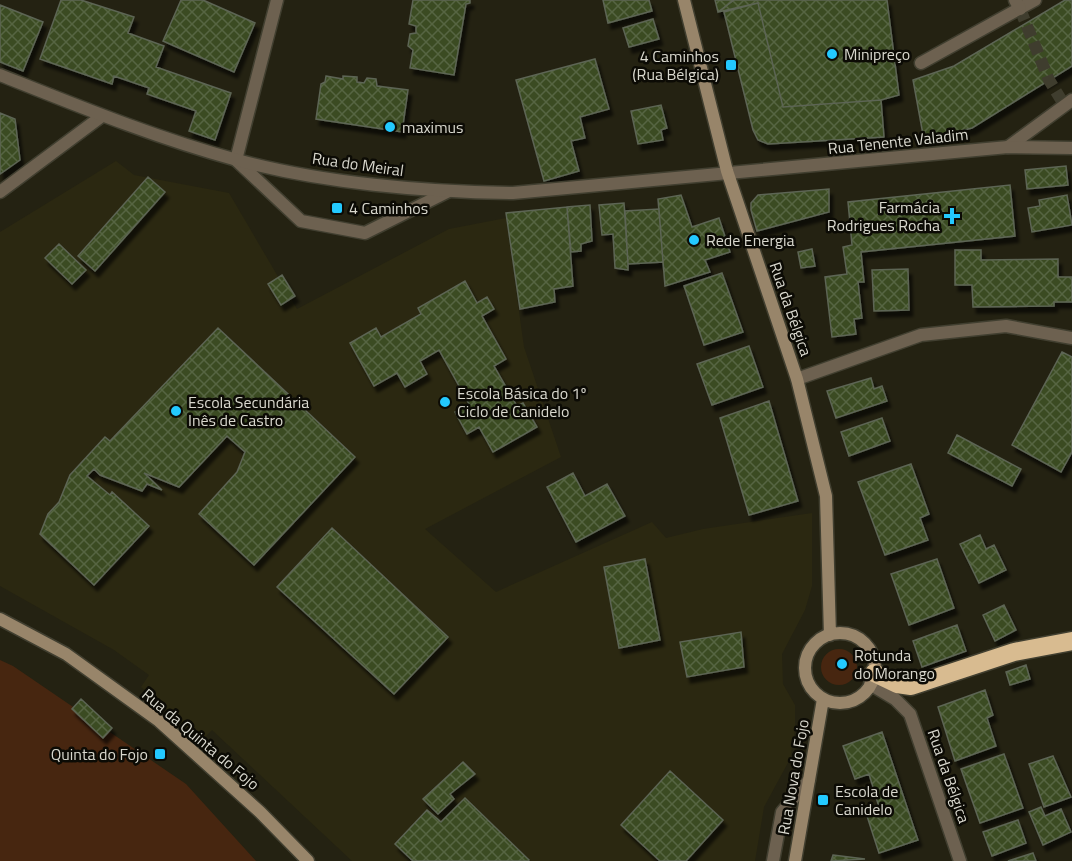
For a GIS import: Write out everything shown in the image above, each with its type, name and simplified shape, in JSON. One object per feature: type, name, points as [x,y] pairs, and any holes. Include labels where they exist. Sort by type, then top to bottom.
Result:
[{"type":"highway","points":[[872,679],[910,686],[1014,652],[1072,641]]},
{"type":"main road","name":"Rua da Bélgica","points":[[684,0],[727,171],[797,379],[826,496],[830,635]]},
{"type":"main road","name":"Rua da Quinta do Fojo","points":[[0,620],[66,654],[159,721],[260,812],[308,861]]},
{"type":"main road","points":[[842,633],[862,642],[874,662],[872,679],[855,699],[844,703],[823,699],[807,681],[805,670],[811,648],[830,635],[842,633]]},
{"type":"main road","name":"Rua Nova do Fojo","points":[[795,861],[823,699]]},
{"type":"street","points":[[277,0],[236,160],[301,221],[365,233],[447,192]]},
{"type":"street","points":[[921,63],[1017,5],[1035,0]]},
{"type":"street","name":"Rua do Meiral","points":[[0,75],[102,116],[236,160],[286,171],[447,192],[513,193],[727,171]]},
{"type":"street","points":[[1008,147],[1072,100]]},
{"type":"street","points":[[0,192],[102,116]]},
{"type":"street","name":"Rua Tenente Valadim","points":[[727,171],[767,171],[1008,147],[1072,148]]},
{"type":"street","points":[[797,379],[921,335],[1006,326],[1072,338]]},
{"type":"street","name":"Rua da Bélgica","points":[[872,679],[910,714],[960,861]]},
{"type":"street","points":[[773,861],[782,812],[809,780]]},
{"type":"shaded area","points":[[116,161],[134,175],[229,193],[297,309],[449,229],[506,218],[524,347],[561,457],[425,529],[496,592],[652,522],[666,538],[703,529],[812,513],[812,586],[805,610],[782,654],[783,684],[795,705],[795,730],[790,759],[764,807],[755,861],[352,861],[212,730],[202,740],[141,687],[149,675],[114,650],[0,586],[0,232]]},
{"type":"shaded area","points":[[839,649],[852,654],[857,667],[852,680],[839,685],[826,680],[821,667],[826,654]]},
{"type":"shaded area","points":[[0,660],[13,666],[186,784],[256,861],[0,861]]},
{"type":"building","points":[[61,0],[81,0],[134,17],[128,33],[164,46],[156,67],[231,93],[215,140],[189,131],[196,111],[147,94],[149,88],[114,76],[112,84],[40,59]]},
{"type":"building","points":[[181,0],[203,0],[255,23],[234,72],[163,41]]},
{"type":"building","points":[[413,0],[470,0],[470,3],[466,4],[454,75],[410,68],[413,50],[408,46],[410,34],[416,33],[416,26],[409,24]]},
{"type":"building","points":[[603,0],[649,0],[652,11],[608,23]]},
{"type":"building","points":[[715,0],[734,0],[718,12]]},
{"type":"building","name":"Minipreço","points":[[734,0],[887,0],[899,95],[881,100],[783,107],[758,3],[718,12]]},
{"type":"building","points":[[1065,0],[1072,0],[1072,66],[972,128],[924,140],[913,80],[954,66]]},
{"type":"building","points":[[758,3],[783,107],[881,100],[884,137],[768,144],[758,140],[753,130],[724,12]]},
{"type":"building","points":[[0,5],[43,22],[23,71],[0,62]]},
{"type":"building","points":[[653,19],[659,39],[629,47],[623,28]]},
{"type":"building","points":[[595,59],[609,109],[580,117],[585,138],[571,141],[579,171],[544,181],[516,80]]},
{"type":"building","points":[[326,76],[343,79],[343,76],[357,77],[357,82],[364,83],[367,78],[376,79],[377,86],[408,90],[402,132],[316,119],[321,84],[325,82]]},
{"type":"building","points":[[661,105],[667,128],[661,130],[663,140],[638,144],[631,111]]},
{"type":"building","points":[[0,113],[15,119],[20,160],[0,174]]},
{"type":"building","points":[[1066,166],[1068,185],[1027,189],[1025,170]]},
{"type":"building","points":[[148,177],[165,192],[95,271],[78,256]]},
{"type":"building","points":[[1010,185],[1015,236],[861,252],[864,282],[858,282],[862,318],[854,319],[856,334],[832,337],[825,277],[847,274],[843,247],[852,245],[848,202]]},
{"type":"building","points":[[829,189],[829,212],[757,231],[751,203],[758,195]]},
{"type":"building","name":"Rede Energia","points":[[681,195],[692,227],[719,218],[730,252],[705,260],[710,272],[665,286],[658,199]]},
{"type":"building","points":[[1067,195],[1072,225],[1032,232],[1028,208],[1040,206],[1039,200]]},
{"type":"building","points":[[624,203],[628,270],[615,268],[613,234],[602,235],[599,205]]},
{"type":"building","points":[[590,205],[592,241],[581,244],[581,251],[571,252],[567,207]]},
{"type":"building","points":[[567,207],[573,286],[554,289],[555,302],[520,309],[506,213]]},
{"type":"building","points":[[659,209],[663,262],[628,264],[625,211]]},
{"type":"building","points":[[59,244],[86,270],[72,284],[45,258]]},
{"type":"building","points":[[812,249],[815,266],[801,268],[798,252]]},
{"type":"building","points":[[955,250],[981,250],[981,260],[1058,259],[1058,277],[1072,277],[1072,302],[1054,302],[1054,306],[973,307],[972,285],[955,285]]},
{"type":"building","points":[[908,269],[909,310],[874,311],[872,270]]},
{"type":"building","points":[[722,273],[743,332],[704,345],[684,286]]},
{"type":"building","points":[[282,275],[295,296],[281,305],[268,284]]},
{"type":"building","points":[[465,281],[477,303],[487,297],[494,309],[482,316],[506,359],[494,366],[517,406],[523,403],[537,427],[493,452],[479,427],[467,434],[455,412],[469,404],[439,350],[420,361],[427,374],[405,387],[397,373],[374,386],[350,343],[376,328],[381,337],[421,314],[418,308]]},
{"type":"building","points":[[218,328],[355,457],[254,565],[199,514],[237,472],[245,452],[227,436],[179,487],[144,473],[162,490],[147,484],[142,491],[100,475],[94,469],[87,476],[110,495],[112,492],[149,526],[94,585],[40,534],[48,514],[59,502],[70,475],[105,437],[110,441]]},
{"type":"building","points":[[749,346],[763,387],[712,405],[697,364]]},
{"type":"building","points":[[1062,352],[1072,357],[1072,452],[1061,472],[1012,445]]},
{"type":"building","points":[[871,378],[874,389],[882,386],[887,401],[836,418],[827,391]]},
{"type":"building","points":[[769,401],[798,501],[749,515],[720,418]]},
{"type":"building","points":[[882,418],[890,441],[849,456],[841,432]]},
{"type":"building","points":[[957,435],[1021,469],[1012,486],[948,453]]},
{"type":"building","points":[[911,464],[929,514],[920,518],[928,540],[885,555],[858,482]]},
{"type":"building","points":[[573,473],[585,496],[607,484],[625,516],[576,542],[547,487]]},
{"type":"building","points":[[332,528],[448,637],[394,694],[277,587]]},
{"type":"building","points":[[980,535],[986,549],[994,545],[1006,570],[979,583],[960,544]]},
{"type":"building","points":[[645,559],[660,640],[619,648],[604,567]]},
{"type":"building","points":[[937,559],[954,608],[909,625],[891,574]]},
{"type":"building","points":[[1004,605],[1016,630],[995,641],[983,615]]},
{"type":"building","points":[[957,625],[966,651],[922,667],[913,641]]},
{"type":"building","points":[[741,632],[744,667],[687,677],[680,642]]},
{"type":"building","points":[[1026,665],[1030,679],[1010,685],[1006,672]]},
{"type":"building","points":[[985,690],[993,715],[987,718],[996,746],[955,761],[938,707]]},
{"type":"building","points":[[81,699],[112,728],[103,738],[72,709]]},
{"type":"building","points":[[882,732],[918,840],[879,853],[866,813],[879,807],[869,774],[855,779],[843,746]]},
{"type":"building","points":[[1004,754],[1023,808],[980,823],[961,769]]},
{"type":"building","points":[[1053,756],[1071,797],[1044,807],[1029,764]]},
{"type":"building","points":[[463,762],[475,774],[450,794],[454,799],[438,814],[423,799]]},
{"type":"building","points":[[670,771],[723,820],[686,861],[660,861],[621,825]]},
{"type":"building","points":[[465,798],[529,860],[413,861],[395,844],[427,810],[441,822]]},
{"type":"building","points":[[1041,807],[1045,816],[1061,809],[1071,832],[1043,845],[1029,812]]},
{"type":"building","points":[[1018,820],[1026,843],[992,856],[983,832]]},
{"type":"building","points":[[1033,853],[1036,861],[1008,861]]},
{"type":"building","points":[[833,855],[865,859],[831,861]]},
{"type":"tunnel","points":[[1020,9],[1049,80],[1065,106]]},
{"type":"place","name":"Minipreço","points":[[832,54]]},
{"type":"place","name":"4 Caminhos (Rua Bélgica)","points":[[731,65]]},
{"type":"place","name":"maximus","points":[[390,127]]},
{"type":"place","name":"4 Caminhos","points":[[337,208]]},
{"type":"place","name":"Farmácia Rodrigues Rocha","points":[[952,216]]},
{"type":"place","name":"Rede Energia","points":[[694,240]]},
{"type":"place","name":"Escola Básica do 1º Ciclo de Canidelo","points":[[445,402]]},
{"type":"place","name":"Escola Secundária Inês de Castro","points":[[176,411]]},
{"type":"place","name":"Rotunda do Morango","points":[[842,664]]},
{"type":"place","name":"Quinta do Fojo","points":[[160,754]]},
{"type":"place","name":"Escola de Canidelo","points":[[823,800]]}]
